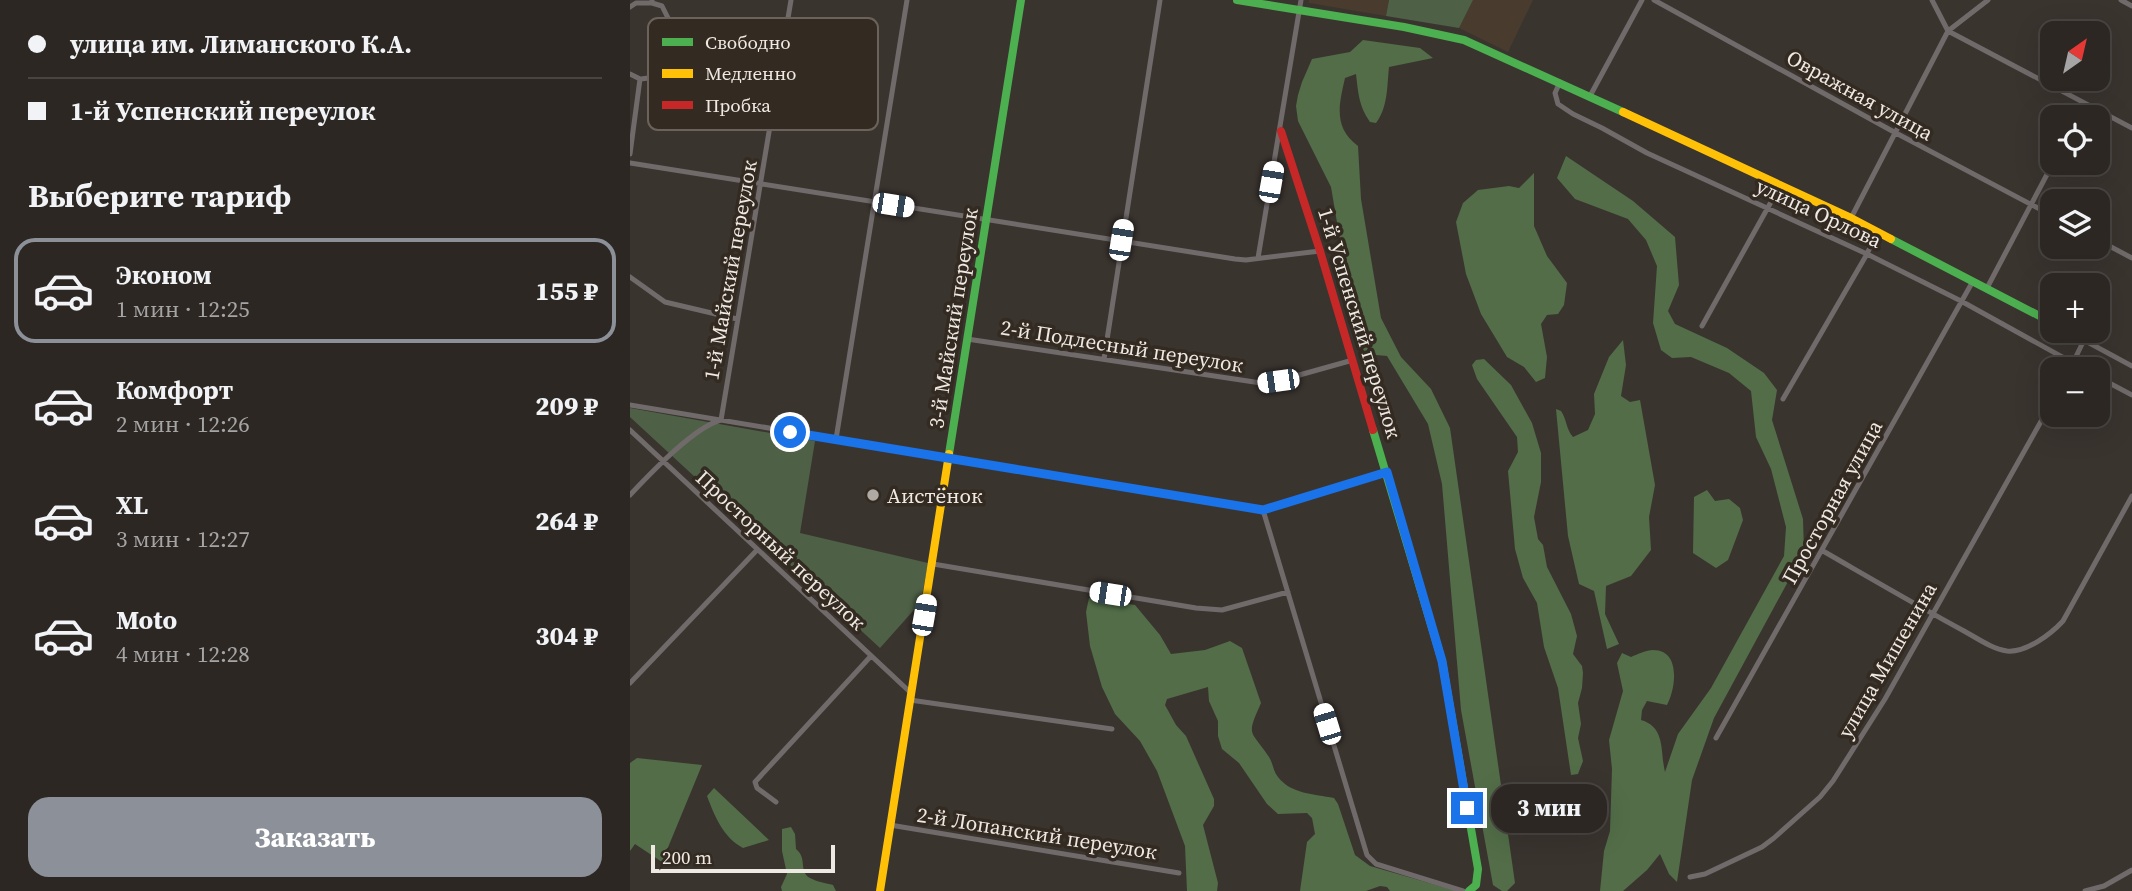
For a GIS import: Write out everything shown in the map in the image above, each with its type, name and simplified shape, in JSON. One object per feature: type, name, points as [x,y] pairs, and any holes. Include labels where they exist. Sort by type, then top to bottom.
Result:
[{"type":"street","name":"1-й Майский переулок","points":[[788,18],[791,0]]},
{"type":"street","points":[[836,439],[906,0]]},
{"type":"street","name":"3-й Майский переулок","points":[[880,891],[1021,0]]},
{"type":"street","points":[[1104,359],[1160,0]]},
{"type":"street","name":"улица Орлова","points":[[1237,0],[1300,5],[1464,40],[1781,184],[2040,316]]},
{"type":"street","points":[[1590,96],[1642,0]]},
{"type":"street","name":"Овражная улица","points":[[1654,0],[2040,209]]},
{"type":"street","points":[[1931,0],[1948,32],[2132,128]]},
{"type":"street","points":[[1851,218],[1948,32],[1988,0]]},
{"type":"street","points":[[2121,0],[2132,6]]},
{"type":"street","points":[[630,7],[636,3],[652,1],[662,6],[668,18]]},
{"type":"street","name":"1-й Успенский переулок","points":[[1258,258],[1300,5]]},
{"type":"street","points":[[630,74],[640,79],[648,78]]},
{"type":"street","points":[[630,154],[640,79]]},
{"type":"street","name":"улица Орлова","points":[[1560,82],[1555,93],[1558,104],[1573,114],[1647,153],[1867,254],[1961,301],[2056,357]]},
{"type":"street","name":"1-й Майский переулок","points":[[721,421],[769,130]]},
{"type":"street","name":"1-й Успенский переулок","points":[[1280,131],[1320,250],[1442,661],[1478,869],[1478,884],[1469,891]]},
{"type":"street","points":[[630,163],[1235,260],[1320,250]]},
{"type":"street","points":[[1987,288],[2047,175]]},
{"type":"street","points":[[1702,326],[1781,184]]},
{"type":"street","points":[[1783,399],[1877,232]]},
{"type":"street","points":[[2110,246],[2132,258]]},
{"type":"street","points":[[630,277],[665,302],[737,319]]},
{"type":"street","name":"Просторная улица","points":[[1716,738],[1973,281]]},
{"type":"street","name":"2-й Подлесный переулок","points":[[967,339],[1261,383],[1278,381],[1353,360]]},
{"type":"street","points":[[2090,343],[2132,366]]},
{"type":"street","points":[[2110,383],[2132,395]]},
{"type":"street","points":[[630,405],[1263,510],[1387,472]]},
{"type":"street","points":[[630,495],[663,461],[710,423],[721,421]]},
{"type":"street","name":"улица Мишенина","points":[[1690,877],[1705,874],[1762,847],[1820,797],[1833,781],[1870,726],[2040,423]]},
{"type":"street","name":"Просторный переулок","points":[[630,430],[911,696]]},
{"type":"street","points":[[1823,551],[1995,648],[2018,651],[2049,634],[2063,621],[2132,496]]},
{"type":"street","points":[[1263,510],[1367,855],[1376,864],[1463,891]]},
{"type":"street","points":[[630,683],[757,550]]},
{"type":"street","points":[[933,564],[1196,608],[1222,610],[1288,592]]},
{"type":"street","points":[[776,802],[757,788],[755,782],[871,656]]},
{"type":"street","points":[[911,696],[1112,729]]},
{"type":"street","name":"2-й Лопанский переулок","points":[[890,825],[1179,873]]},
{"type":"street","points":[[2085,891],[2104,886],[2132,870]]},
{"type":"shaded area","points":[[1309,0],[1389,0],[1386,16],[1309,3]]},
{"type":"shaded area","points":[[1473,0],[1533,0],[1508,52],[1459,28]]},
{"type":"green space","points":[[1389,0],[1473,0],[1459,28],[1386,16]]},
{"type":"green space","points":[[1363,40],[1420,48],[1433,58],[1389,67],[1385,103],[1376,123],[1370,122],[1363,111],[1356,74],[1345,78],[1340,115],[1345,131],[1358,146],[1361,199],[1381,318],[1401,357],[1431,389],[1450,428],[1515,883],[1507,891],[1493,885],[1461,710],[1442,484],[1428,424],[1387,356],[1365,354],[1355,328],[1331,187],[1298,121],[1298,95],[1312,59],[1350,52]]},
{"type":"green space","points":[[1566,156],[1633,201],[1675,237],[1679,285],[1668,311],[1675,324],[1727,348],[1764,373],[1777,390],[1772,420],[1803,519],[1804,552],[1714,718],[1692,780],[1677,882],[1669,874],[1660,854],[1647,870],[1623,891],[1600,891],[1604,851],[1610,831],[1612,769],[1609,740],[1623,691],[1617,663],[1622,653],[1631,657],[1653,650],[1668,656],[1672,663],[1673,689],[1667,705],[1647,701],[1641,720],[1649,723],[1658,734],[1665,772],[1678,734],[1711,688],[1784,556],[1786,527],[1771,469],[1756,437],[1751,391],[1729,373],[1691,357],[1672,358],[1661,350],[1653,323],[1657,266],[1646,240],[1628,219],[1575,199],[1557,178]]},
{"type":"green space","points":[[1534,173],[1534,226],[1547,256],[1567,283],[1564,305],[1558,314],[1547,315],[1541,324],[1547,357],[1545,378],[1536,382],[1524,367],[1507,357],[1481,314],[1466,274],[1456,222],[1463,203],[1478,190],[1509,186],[1519,188]]},
{"type":"green space","points":[[1623,340],[1626,365],[1621,396],[1630,402],[1640,400],[1655,485],[1649,517],[1651,550],[1631,576],[1606,586],[1605,614],[1619,644],[1607,649],[1594,591],[1579,584],[1568,536],[1556,409],[1561,411],[1573,437],[1588,430],[1595,414],[1594,394],[1609,357]]},
{"type":"green space","points":[[1484,359],[1511,385],[1532,423],[1541,453],[1541,482],[1534,517],[1538,539],[1543,545],[1547,567],[1571,614],[1577,636],[1573,654],[1582,666],[1583,673],[1578,703],[1581,724],[1578,738],[1583,761],[1578,774],[1571,775],[1558,688],[1544,647],[1537,603],[1523,578],[1515,549],[1508,471],[1518,452],[1517,437],[1477,379],[1472,365],[1476,360]]},
{"type":"green space","points":[[630,408],[815,441],[800,533],[928,563],[921,602],[880,648],[630,417]]},
{"type":"green space","points":[[1707,490],[1715,501],[1729,499],[1740,508],[1743,520],[1728,560],[1716,568],[1693,553],[1694,497]]},
{"type":"green space","points":[[1089,598],[1135,605],[1160,635],[1171,654],[1205,650],[1230,641],[1242,648],[1261,703],[1252,732],[1283,783],[1296,790],[1334,798],[1355,855],[1370,866],[1457,891],[1390,891],[1387,887],[1380,886],[1366,891],[1300,891],[1307,842],[1315,834],[1312,818],[1307,813],[1278,814],[1267,804],[1239,763],[1222,749],[1218,736],[1218,721],[1209,701],[1208,687],[1167,699],[1165,705],[1176,725],[1186,736],[1214,799],[1214,806],[1203,825],[1218,883],[1217,891],[1187,891],[1185,846],[1157,771],[1140,741],[1115,714],[1102,687],[1090,646],[1086,612]]},
{"type":"green space","points":[[637,758],[702,765],[662,862],[635,844],[630,851],[630,763]]},
{"type":"green space","points":[[714,788],[769,840],[743,848],[730,838],[717,819],[707,796]]},
{"type":"green space","points":[[791,827],[806,875],[833,885],[836,891],[782,891],[787,874],[782,851],[782,829]]},
{"type":"traffic: fast","points":[[949,454],[1021,0]]},
{"type":"traffic: fast","points":[[1237,0],[1404,27],[1464,40],[1623,112]]},
{"type":"traffic: fast","points":[[1891,239],[2040,316]]},
{"type":"traffic: fast","points":[[1373,430],[1442,661],[1478,869],[1476,885],[1469,891]]},
{"type":"traffic: slow","points":[[1623,112],[1891,239]]},
{"type":"traffic: slow","points":[[880,891],[949,454]]},
{"type":"traffic: jam","points":[[1281,131],[1373,430]]},
{"type":"place","name":"Аистёнок","points":[[873,495]]},
{"type":"route","points":[[790,432],[1263,510],[1387,472],[1442,661],[1467,808]]}]
